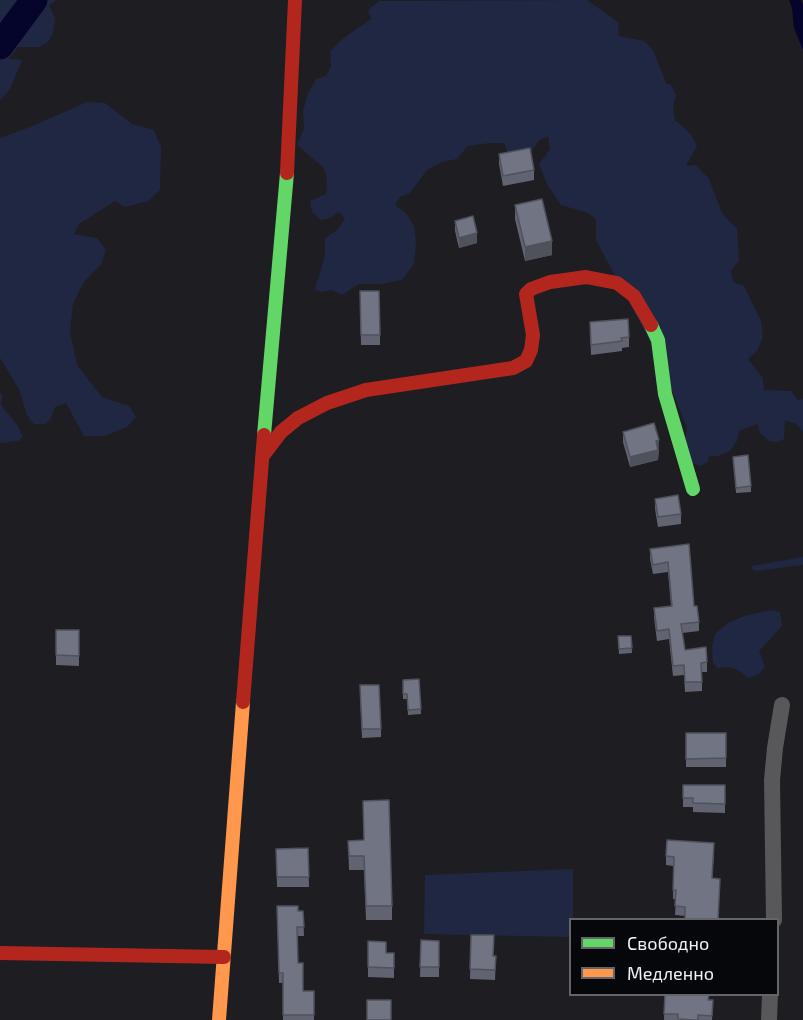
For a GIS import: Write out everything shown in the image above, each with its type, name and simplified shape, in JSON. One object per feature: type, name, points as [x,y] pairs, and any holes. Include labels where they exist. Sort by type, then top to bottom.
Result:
[{"type":"street","points":[[219,1020],[262,457],[285,206],[295,0]]},
{"type":"street","points":[[262,457],[281,432],[312,410],[327,403],[366,390],[513,368],[526,361],[531,350],[533,335],[526,294],[531,289],[550,282],[586,277],[616,283],[634,296],[649,320],[658,340],[665,394],[693,489]]},
{"type":"street","points":[[774,918],[772,780],[782,705]]},
{"type":"street","points":[[0,953],[224,957]]},
{"type":"street","points":[[769,1020],[770,996]]},
{"type":"shaded area","points":[[0,0],[57,0],[49,5],[55,19],[53,33],[48,42],[39,47],[18,47],[9,59],[22,60],[10,89],[0,101]]},
{"type":"shaded area","points":[[587,0],[618,22],[619,36],[644,41],[653,50],[666,83],[671,85],[676,95],[673,107],[675,120],[691,134],[697,146],[686,166],[696,165],[709,179],[722,213],[737,229],[739,260],[731,271],[733,282],[744,286],[761,321],[763,337],[757,351],[748,359],[763,378],[764,390],[791,391],[798,400],[803,399],[803,432],[795,423],[785,421],[784,439],[777,442],[769,441],[760,433],[757,424],[739,431],[737,441],[730,451],[718,456],[709,456],[708,462],[701,466],[689,462],[684,446],[687,428],[659,358],[596,240],[596,219],[588,213],[561,205],[547,184],[539,164],[550,149],[548,136],[538,141],[532,152],[510,158],[504,143],[468,146],[457,159],[442,162],[427,170],[410,193],[400,197],[395,205],[406,213],[414,226],[416,243],[414,264],[402,280],[380,284],[359,284],[342,295],[332,290],[321,292],[315,289],[325,255],[325,238],[337,230],[345,219],[339,212],[330,218],[321,220],[312,212],[310,201],[326,194],[327,180],[324,168],[297,145],[304,129],[303,111],[308,93],[316,79],[326,76],[331,66],[330,51],[341,40],[371,19],[368,10],[379,1]]},
{"type":"shaded area","points":[[789,0],[801,0],[803,5],[803,50],[794,28]]},
{"type":"shaded area","points":[[87,102],[105,103],[132,124],[154,130],[161,147],[160,190],[148,201],[125,207],[115,201],[79,224],[74,234],[97,238],[106,250],[102,263],[84,282],[73,304],[70,332],[77,365],[102,397],[129,406],[136,417],[127,427],[105,436],[84,436],[66,403],[55,407],[51,418],[45,424],[34,424],[27,415],[19,389],[0,358],[0,138]]},
{"type":"shaded area","points":[[0,393],[2,395],[1,405],[18,426],[23,437],[18,441],[0,443]]},
{"type":"shaded area","points":[[803,557],[803,565],[756,571],[751,566]]},
{"type":"shaded area","points":[[771,610],[780,612],[782,626],[759,651],[765,667],[759,674],[749,678],[729,667],[717,668],[713,662],[712,647],[715,634],[728,623],[744,616]]},
{"type":"shaded area","points":[[573,869],[573,918],[569,918],[569,937],[424,934],[425,875]]},
{"type":"building","points":[[530,148],[534,170],[503,176],[499,154]]},
{"type":"building","points":[[542,199],[552,241],[525,247],[515,205]]},
{"type":"building","points":[[473,216],[477,233],[459,238],[455,221]]},
{"type":"building","points":[[360,291],[379,291],[380,335],[361,335]]},
{"type":"building","points":[[628,319],[629,337],[621,338],[622,341],[591,345],[590,322]]},
{"type":"building","points":[[654,423],[659,440],[656,441],[658,450],[630,457],[623,432]]},
{"type":"building","points":[[748,455],[751,486],[736,488],[733,457]]},
{"type":"building","points":[[678,495],[681,514],[658,517],[655,499]]},
{"type":"building","points":[[689,544],[694,606],[697,606],[699,622],[681,624],[685,650],[706,647],[707,662],[701,663],[702,682],[685,682],[684,665],[673,666],[669,629],[657,631],[654,608],[672,606],[668,562],[653,565],[650,549]]},
{"type":"building","points":[[56,630],[79,630],[79,656],[56,655]]},
{"type":"building","points":[[618,636],[631,636],[632,648],[619,649]]},
{"type":"building","points":[[419,679],[421,709],[408,710],[407,694],[403,694],[403,680]]},
{"type":"building","points":[[360,685],[379,685],[381,729],[362,729]]},
{"type":"building","points":[[686,733],[726,733],[726,758],[686,759]]},
{"type":"building","points":[[683,785],[725,785],[725,804],[693,803],[693,798],[683,798]]},
{"type":"building","points":[[389,800],[392,906],[366,906],[364,856],[349,856],[348,841],[364,840],[363,801]]},
{"type":"building","points":[[667,840],[714,843],[712,878],[720,879],[718,918],[685,918],[685,907],[675,906],[674,857],[666,856]]},
{"type":"building","points":[[308,848],[309,877],[277,877],[276,849]]},
{"type":"building","points":[[277,906],[298,906],[298,911],[303,911],[304,927],[297,927],[298,963],[303,963],[303,991],[314,991],[314,1015],[283,1015],[283,973],[279,973]]},
{"type":"building","points":[[471,935],[494,935],[495,970],[470,969]]},
{"type":"building","points":[[421,940],[439,941],[439,967],[420,967]]},
{"type":"building","points":[[368,941],[386,942],[386,953],[394,953],[394,968],[368,967]]},
{"type":"building","points":[[665,996],[709,996],[708,1000],[713,1000],[712,1016],[698,1015],[698,1020],[678,1019],[678,1014],[664,1014]]},
{"type":"building","points":[[367,1000],[391,1000],[391,1020],[367,1020]]},
{"type":"waterway","points":[[0,46],[34,0]]},
{"type":"traffic: fast","points":[[264,435],[287,173]]},
{"type":"traffic: fast","points":[[651,325],[658,340],[665,394],[693,489]]},
{"type":"traffic: slow","points":[[219,1020],[243,702]]},
{"type":"traffic: jam","points":[[287,173],[295,0]]},
{"type":"traffic: jam","points":[[262,457],[281,432],[298,418],[327,403],[366,390],[513,368],[526,361],[531,350],[533,335],[526,294],[531,289],[550,282],[586,277],[617,283],[634,296],[651,325]]},
{"type":"traffic: jam","points":[[243,702],[264,435]]},
{"type":"traffic: jam","points":[[0,953],[224,957]]}]
